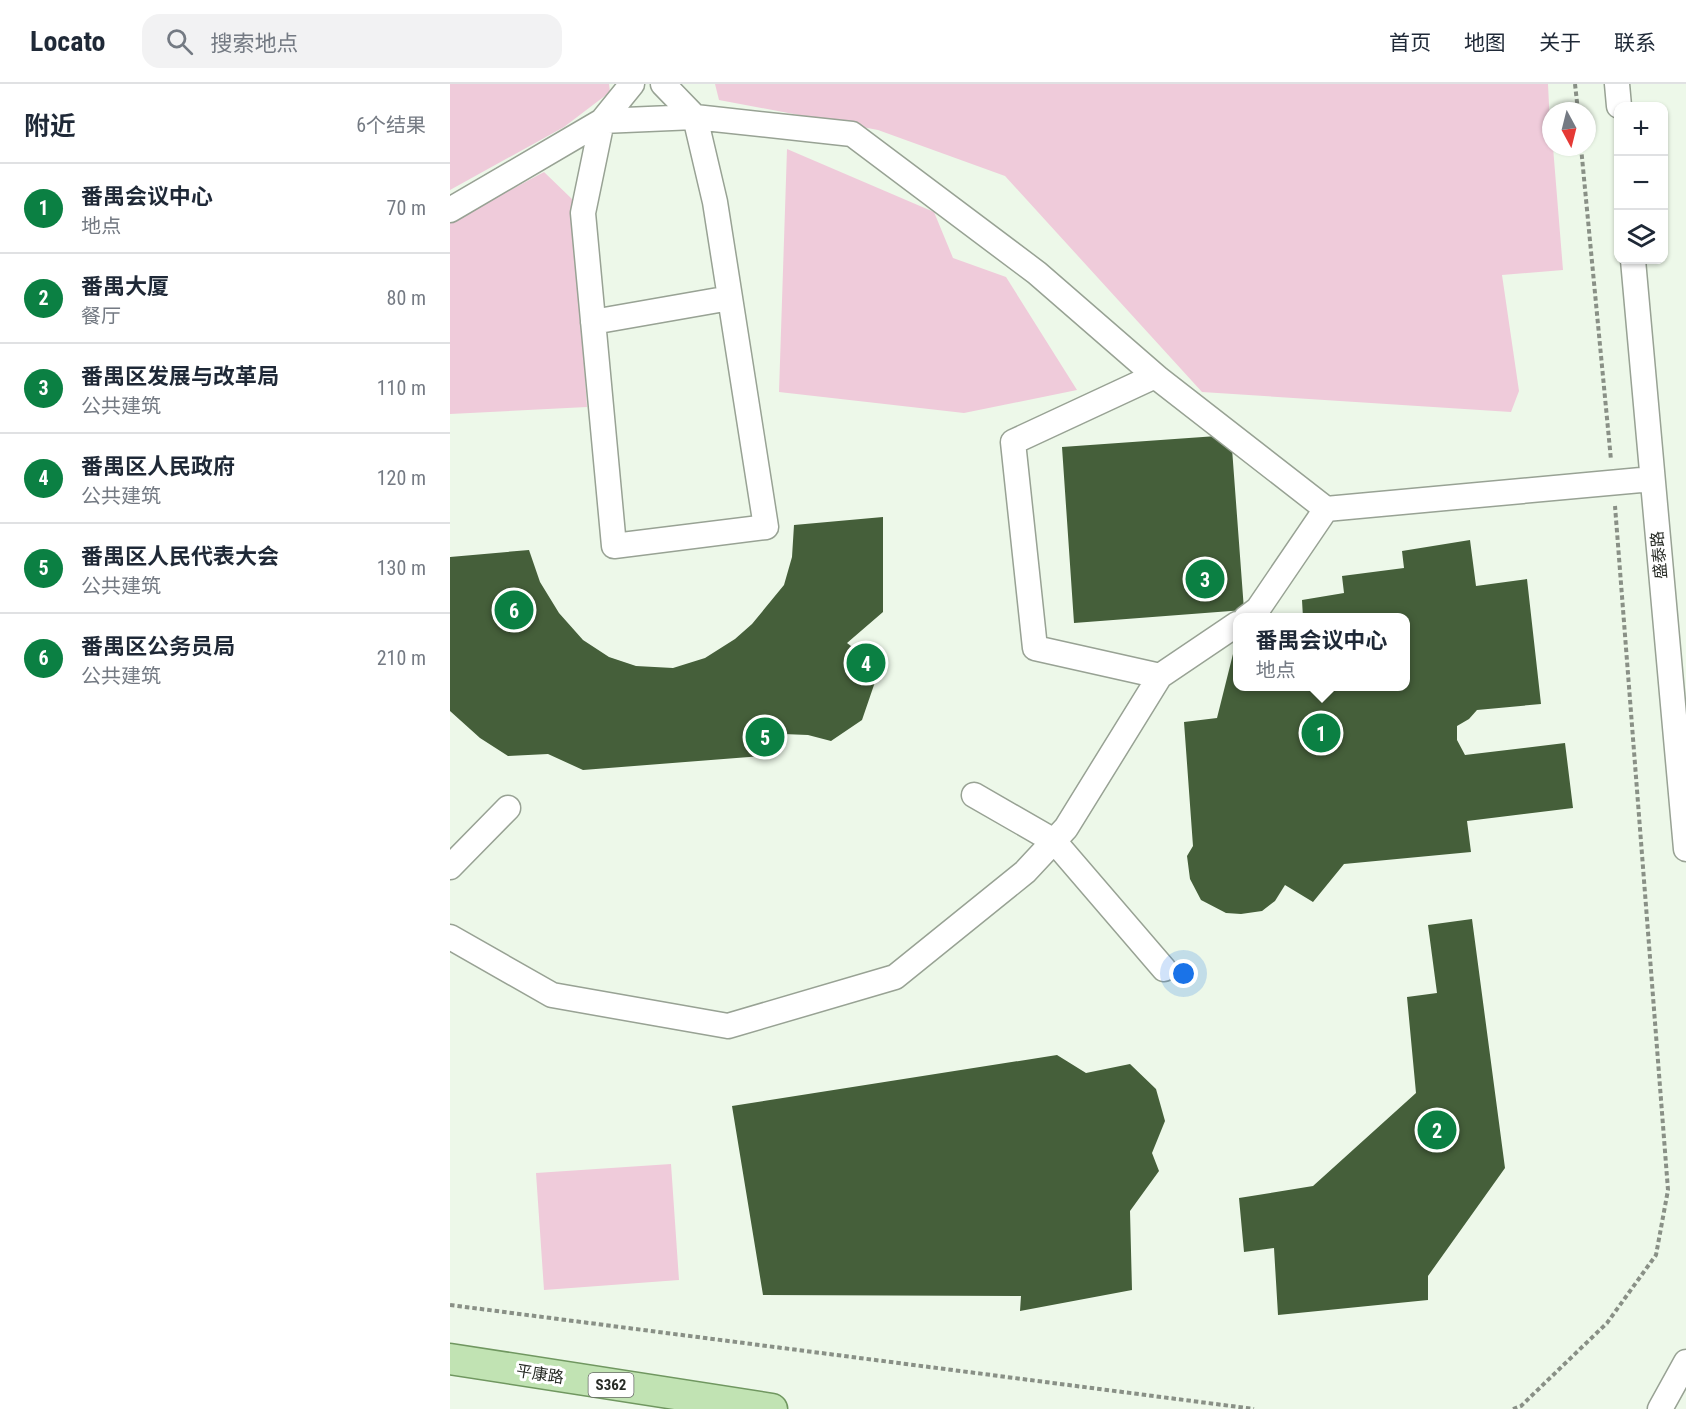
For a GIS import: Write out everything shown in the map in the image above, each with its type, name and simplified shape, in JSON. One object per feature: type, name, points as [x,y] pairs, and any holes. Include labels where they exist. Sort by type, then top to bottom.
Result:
[{"type":"main road","name":"平康路","points":[[450,1359],[772,1409]]},
{"type":"street","points":[[450,210],[602,122],[632,84]]},
{"type":"street","points":[[602,122],[583,213],[614,546],[766,527],[715,202],[695,117],[663,84]]},
{"type":"street","points":[[1617,84],[1619,102]]},
{"type":"street","points":[[602,122],[695,117],[852,134],[1037,273],[1155,376],[1326,509],[1652,479]]},
{"type":"street","name":"盛泰路","points":[[1633,264],[1686,849]]},
{"type":"street","points":[[593,322],[730,298]]},
{"type":"street","points":[[1155,376],[1013,442],[1035,648],[1160,676]]},
{"type":"street","points":[[1253,613],[1258,609],[1326,509]]},
{"type":"street","points":[[450,937],[552,995],[728,1026],[896,977],[1025,872],[1066,828],[1160,676],[1233,627]]},
{"type":"street","points":[[974,795],[1054,841],[1164,969]]},
{"type":"street","points":[[450,867],[507,808]]},
{"type":"street","points":[[1660,1409],[1686,1362]]},
{"type":"path","points":[[1575,84],[1577,102]]},
{"type":"path","points":[[1513,1409],[1521,1406],[1607,1323],[1656,1255],[1668,1190],[1613,483],[1582,156]]},
{"type":"path","points":[[450,1305],[1254,1409]]},
{"type":"shaded area","points":[[450,84],[609,84],[610,92],[564,127],[450,190]]},
{"type":"shaded area","points":[[715,84],[1548,84],[1549,102],[1542,102],[1542,156],[1554,156],[1563,270],[1502,275],[1519,391],[1511,412],[1202,392],[1005,176],[878,130],[719,100]]},
{"type":"shaded area","points":[[787,149],[934,212],[953,258],[1006,277],[1077,390],[964,413],[779,392]]},
{"type":"shaded area","points":[[544,172],[573,200],[587,407],[450,414],[450,222]]},
{"type":"shaded area","points":[[671,1164],[679,1280],[544,1290],[536,1173]]},
{"type":"building","points":[[1231,435],[1244,610],[1074,623],[1062,447]]},
{"type":"building","points":[[883,517],[883,612],[847,643],[863,655],[875,682],[862,720],[831,741],[808,735],[783,734],[762,756],[583,770],[548,754],[508,756],[480,738],[450,711],[450,557],[529,550],[540,582],[559,613],[583,640],[609,657],[636,666],[673,668],[705,658],[735,639],[752,624],[784,585],[792,557],[794,525]]},
{"type":"building","points":[[1470,540],[1476,586],[1527,579],[1541,704],[1477,710],[1469,719],[1457,726],[1457,740],[1465,755],[1565,743],[1573,808],[1467,821],[1471,852],[1344,864],[1313,902],[1285,885],[1275,901],[1262,911],[1241,914],[1226,913],[1201,900],[1190,879],[1187,856],[1193,846],[1184,722],[1217,718],[1233,654],[1233,691],[1410,691],[1410,613],[1303,613],[1302,600],[1344,593],[1342,576],[1404,568],[1402,551]]},
{"type":"building","points":[[1472,919],[1505,1168],[1428,1276],[1428,1300],[1278,1315],[1274,1248],[1244,1252],[1239,1198],[1313,1186],[1416,1093],[1407,997],[1437,993],[1428,925]]},
{"type":"building","points":[[1057,1055],[1086,1073],[1130,1064],[1156,1089],[1165,1121],[1152,1153],[1159,1171],[1130,1211],[1132,1290],[1020,1311],[1021,1296],[763,1295],[732,1106]]},
{"type":"place","name":"番禺区发展与改革局","points":[[1205,579]]},
{"type":"place","name":"番禺区公务员局","points":[[514,610]]},
{"type":"place","name":"番禺区人民政府","points":[[866,663]]},
{"type":"place","name":"番禺会议中心","points":[[1321,733]]},
{"type":"place","name":"番禺区人民代表大会","points":[[765,737]]},
{"type":"place","name":"番禺大厦","points":[[1437,1130]]}]
